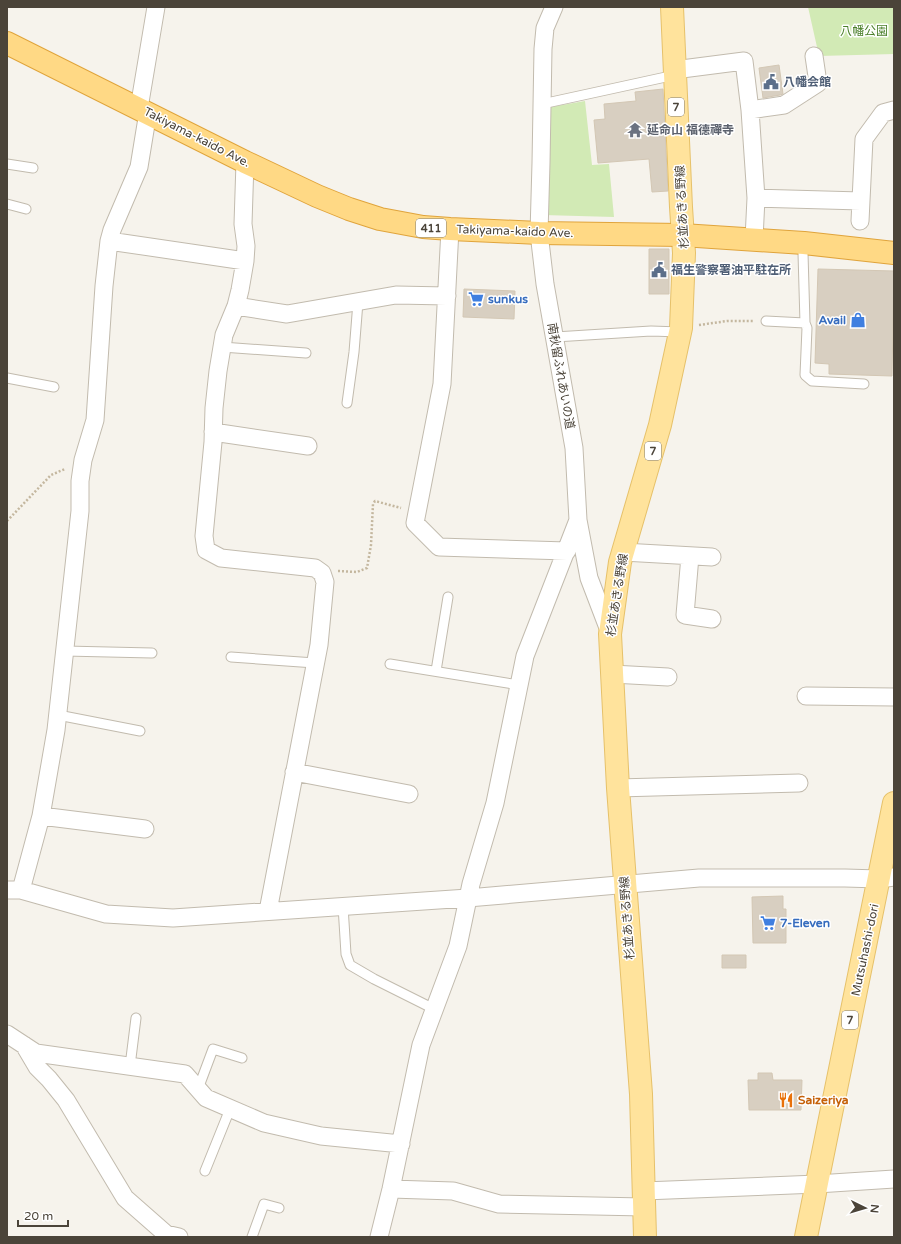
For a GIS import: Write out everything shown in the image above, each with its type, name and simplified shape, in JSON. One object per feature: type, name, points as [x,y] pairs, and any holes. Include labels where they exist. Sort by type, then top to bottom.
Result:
[{"type":"highway","name":"Takiyama-kaido Ave.","points":[[7,43],[317,196],[349,209],[380,219],[423,227],[450,229],[538,233],[682,235],[804,243],[894,253]]},
{"type":"main road","name":"杉並あきる野線","points":[[645,1237],[641,1094],[618,788],[610,634],[620,562],[660,425],[680,330],[684,253],[674,73],[672,7]]},
{"type":"main road","name":"Mutsuhashi-dori","points":[[806,1237],[887,878],[894,803]]},
{"type":"street","points":[[156,7],[138,168],[112,230],[109,241],[104,286],[94,420],[83,460],[80,481],[80,511],[58,715],[41,816],[11,894],[106,914],[173,918],[468,898],[699,878],[887,878]]},
{"type":"street","name":"南秋留ふれあいの道","points":[[554,7],[546,28],[543,49],[538,233],[545,284],[574,448],[578,520],[589,578],[610,634]]},
{"type":"street","points":[[750,110],[784,105],[818,83],[814,56]]},
{"type":"street","points":[[674,73],[744,61],[750,110],[756,198],[754,239]]},
{"type":"street","points":[[860,221],[864,139],[883,112],[894,110]]},
{"type":"street","points":[[246,162],[243,224],[246,246],[245,261],[236,306],[224,335],[222,347],[214,408],[204,536],[206,550],[221,558],[315,568],[322,573],[325,582],[319,645],[268,911]]},
{"type":"street","points":[[756,198],[861,201]]},
{"type":"street","points":[[450,229],[442,384],[415,523],[439,547],[567,551]]},
{"type":"street","points":[[109,241],[245,261]]},
{"type":"street","points":[[236,306],[287,314],[396,295],[447,296]]},
{"type":"street","points":[[213,432],[308,446]]},
{"type":"street","points":[[379,1237],[401,1144],[420,1045],[458,946],[471,884],[495,803],[525,656],[578,520]]},
{"type":"street","points":[[623,552],[712,557]]},
{"type":"street","points":[[690,556],[685,615],[712,619]]},
{"type":"street","points":[[612,674],[668,677]]},
{"type":"street","points":[[806,696],[894,697]]},
{"type":"street","points":[[294,772],[409,794]]},
{"type":"street","points":[[618,788],[799,783]]},
{"type":"street","points":[[41,816],[145,829]]},
{"type":"street","points":[[7,1034],[36,1053],[185,1074],[206,1098],[264,1123],[321,1136],[401,1144]]},
{"type":"street","points":[[24,1045],[37,1067],[50,1079],[66,1100],[125,1198],[166,1234],[179,1237]]},
{"type":"street","points":[[391,1189],[453,1191],[499,1204],[644,1199],[894,1179]]},
{"type":"lane","points":[[542,104],[674,73]]},
{"type":"lane","points":[[7,164],[32,168]]},
{"type":"lane","points":[[7,204],[26,209]]},
{"type":"lane","points":[[804,243],[805,323],[807,328],[805,375],[812,381],[864,384]]},
{"type":"lane","points":[[347,403],[354,352],[358,302]]},
{"type":"lane","points":[[766,321],[805,323]]},
{"type":"lane","points":[[555,336],[651,330],[680,330]]},
{"type":"lane","points":[[222,347],[306,353]]},
{"type":"lane","points":[[7,378],[54,387]]},
{"type":"lane","points":[[436,671],[448,597]]},
{"type":"lane","points":[[65,651],[152,653]]},
{"type":"lane","points":[[231,657],[315,663]]},
{"type":"lane","points":[[390,664],[519,685]]},
{"type":"lane","points":[[58,715],[140,730]]},
{"type":"lane","points":[[343,906],[346,954],[350,965],[374,979],[434,1009]]},
{"type":"lane","points":[[130,1066],[136,1018]]},
{"type":"lane","points":[[198,1089],[213,1049],[242,1058]]},
{"type":"lane","points":[[205,1171],[230,1109]]},
{"type":"lane","points":[[252,1237],[264,1204],[279,1208]]},
{"type":"path","points":[[680,330],[727,321],[766,321]]},
{"type":"path","points":[[7,521],[51,476],[83,460]]},
{"type":"path","points":[[322,573],[331,571],[357,572],[367,568],[371,545],[373,504],[375,501],[399,508],[418,508]]},
{"type":"green space","name":"八幡公園","points":[[808,7],[894,7],[894,54],[819,56]]},
{"type":"green space","points":[[585,101],[592,165],[609,164],[614,217],[543,215],[545,108]]},
{"type":"building","name":"八幡会館","points":[[779,65],[783,94],[763,98],[759,68]]},
{"type":"building","points":[[663,89],[668,191],[652,192],[649,159],[598,163],[594,120],[605,119],[604,104],[636,101],[635,92]]},
{"type":"building","points":[[649,249],[669,249],[669,294],[649,294]]},
{"type":"building","points":[[818,269],[894,271],[892,376],[829,374],[829,364],[815,363]]},
{"type":"building","points":[[464,289],[515,291],[514,319],[463,317]]},
{"type":"building","points":[[783,896],[783,909],[786,909],[786,943],[753,943],[752,897]]},
{"type":"building","points":[[722,955],[746,955],[746,968],[722,968]]},
{"type":"building","points":[[758,1073],[772,1073],[773,1080],[802,1080],[801,1110],[749,1110],[748,1080],[758,1080]]},
{"type":"place","name":"八幡会館","points":[[771,82]]},
{"type":"place","name":"延命山 福德禪寺","points":[[635,130]]},
{"type":"place","name":"福生警察署油平駐在所","points":[[659,270]]},
{"type":"place","name":"sunkus","points":[[476,299]]},
{"type":"place","name":"Avail","points":[[858,320]]},
{"type":"place","name":"7-Eleven","points":[[768,923]]},
{"type":"place","name":"Saizeriya","points":[[786,1100]]}]
